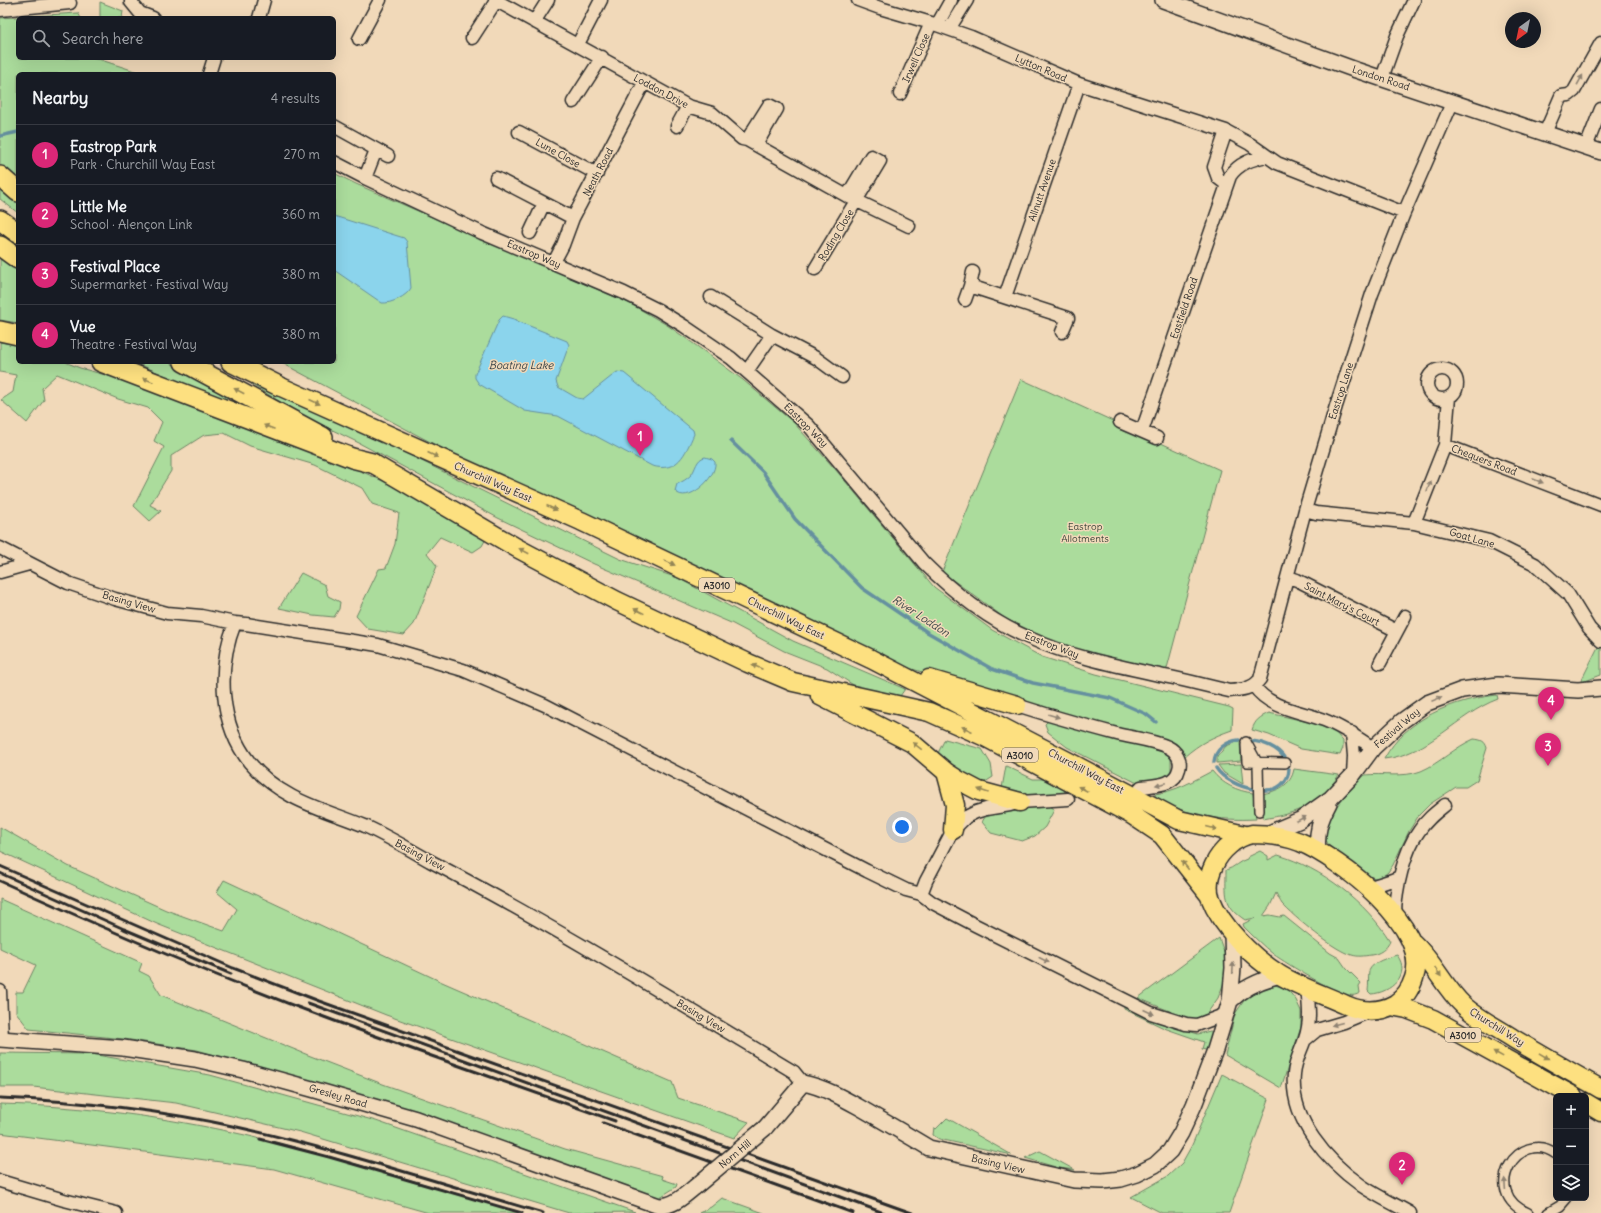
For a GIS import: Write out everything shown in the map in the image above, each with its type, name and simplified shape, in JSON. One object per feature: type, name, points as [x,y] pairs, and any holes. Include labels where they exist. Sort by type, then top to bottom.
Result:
[{"type":"highway","points":[[0,176],[16,190]]},
{"type":"highway","points":[[0,220],[16,232]]},
{"type":"highway","points":[[0,246],[16,258]]},
{"type":"highway","points":[[0,331],[16,335]]},
{"type":"highway","points":[[106,364],[352,458],[372,463]]},
{"type":"highway","points":[[188,364],[372,463]]},
{"type":"highway","points":[[235,364],[279,386]]},
{"type":"highway","points":[[251,364],[279,386]]},
{"type":"main road","name":"Churchill Way East","points":[[279,386],[581,521],[871,659],[1019,735],[1178,820],[1245,835],[1267,834],[1292,839],[1318,852],[1352,873],[1395,916],[1409,934],[1413,943]]},
{"type":"main road","name":"Churchill Way East","points":[[372,463],[517,548],[617,601],[748,663],[793,682],[929,712],[986,737],[1132,815],[1162,835],[1210,896]]},
{"type":"main road","points":[[871,659],[927,679],[1017,705]]},
{"type":"main road","points":[[793,682],[912,743],[946,772],[960,781],[980,791],[1020,802]]},
{"type":"main road","points":[[946,772],[955,805],[953,830]]},
{"type":"main road","points":[[1245,835],[1228,847],[1216,861],[1209,876],[1210,896],[1221,918],[1232,934],[1262,962],[1280,975],[1351,1008],[1369,1011],[1385,1009],[1403,999],[1410,990],[1416,972],[1416,959],[1413,943]]},
{"type":"main road","name":"Churchill Way","points":[[1413,943],[1432,963],[1462,1004],[1472,1012],[1601,1089]]},
{"type":"main road","name":"A3010","points":[[1391,1006],[1407,1009],[1433,1019],[1568,1093]]},
{"type":"main road","points":[[1589,1106],[1601,1112]]},
{"type":"street","points":[[132,0],[131,2],[140,13],[148,16]]},
{"type":"street","points":[[260,16],[264,0]]},
{"type":"street","points":[[359,39],[380,0]]},
{"type":"street","points":[[472,38],[496,0]]},
{"type":"street","name":"Loddon Drive","points":[[496,0],[534,22],[602,57],[644,83],[688,106],[712,113],[742,139],[752,143],[852,198],[909,226]]},
{"type":"street","points":[[534,22],[548,0]]},
{"type":"street","points":[[578,44],[601,0]]},
{"type":"street","name":"Lytton Road","points":[[858,0],[972,37],[1079,84],[1226,131]]},
{"type":"street","name":"Irwell Close","points":[[900,94],[934,24],[951,0]]},
{"type":"street","points":[[949,29],[967,0]]},
{"type":"street","name":"London Road","points":[[1163,0],[1356,70],[1601,152]]},
{"type":"street","points":[[1382,78],[1397,36],[1414,0]]},
{"type":"street","points":[[0,10],[22,3],[70,2]]},
{"type":"street","points":[[1545,133],[1561,96],[1569,95],[1574,91],[1601,43]]},
{"type":"street","points":[[574,102],[602,57]]},
{"type":"street","points":[[210,72],[213,60]]},
{"type":"street","name":"Neath Road","points":[[554,262],[563,245],[573,218],[644,83]]},
{"type":"street","name":"Allnutt Avenue","points":[[1005,296],[1079,84]]},
{"type":"street","name":"Eastrop Lane","points":[[1254,686],[1260,679],[1305,510],[1336,406],[1372,294],[1404,213],[1452,103]]},
{"type":"street","points":[[677,126],[688,106]]},
{"type":"street","points":[[1586,147],[1601,109]]},
{"type":"street","points":[[336,127],[388,156]]},
{"type":"street","points":[[1226,184],[1218,178],[1214,167],[1226,131],[1250,144],[1277,163],[1404,213]]},
{"type":"street","name":"Lune Close","points":[[519,132],[597,174]]},
{"type":"street","points":[[365,178],[376,150]]},
{"type":"street","name":"Eastfield Road","points":[[1142,431],[1226,184],[1232,172],[1238,166],[1251,160],[1267,156]]},
{"type":"street","name":"Eastrop Way","points":[[336,163],[482,233],[554,262],[624,293],[658,310],[684,326],[747,371],[809,426],[924,563],[944,583],[980,610],[1026,636],[1090,660],[1229,691],[1254,686]]},
{"type":"street","points":[[496,178],[573,218]]},
{"type":"street","name":"Roding Close","points":[[815,269],[852,198]]},
{"type":"street","points":[[530,233],[544,203]]},
{"type":"street","points":[[965,300],[973,272]]},
{"type":"street","points":[[970,286],[1005,296],[1068,318],[1062,332]]},
{"type":"street","points":[[711,297],[772,335],[816,358],[842,377]]},
{"type":"street","points":[[747,371],[772,335]]},
{"type":"street","points":[[1445,445],[1449,397]]},
{"type":"street","points":[[1120,422],[1157,438]]},
{"type":"street","name":"Chequers Road","points":[[1414,522],[1445,445],[1601,505]]},
{"type":"street","name":"Goat Lane","points":[[1305,510],[1316,513],[1414,522],[1490,541],[1534,564],[1568,594],[1589,628],[1601,640]]},
{"type":"street","name":"Basing View","points":[[0,548],[68,583],[115,599],[167,612],[201,616],[235,623],[252,624],[378,645],[463,670],[545,706],[880,877],[906,890],[921,894],[933,903],[1120,998],[1151,1013],[1174,1021],[1197,1025],[1228,1008],[1238,993],[1246,988],[1266,979],[1280,975]]},
{"type":"street","points":[[0,572],[29,564]]},
{"type":"street","name":"Saint Mary's Court","points":[[1288,577],[1297,580],[1397,631]]},
{"type":"street","points":[[1380,663],[1404,616]]},
{"type":"street","name":"Basing View","points":[[235,623],[227,643],[222,674],[227,716],[241,750],[259,773],[275,786],[297,800],[366,827],[473,884],[649,984],[794,1072],[803,1083],[816,1085],[837,1095],[929,1148],[1074,1180],[1103,1181],[1120,1179],[1141,1172],[1155,1165],[1162,1160],[1176,1144],[1194,1105],[1215,1050],[1228,1008],[1233,968],[1232,934]]},
{"type":"street","name":"Festival Way","points":[[1267,834],[1300,820],[1331,798],[1352,775],[1373,748],[1398,724],[1427,703],[1456,692],[1474,688],[1507,685],[1578,690],[1601,688]]},
{"type":"street","points":[[1254,686],[1259,694],[1272,702],[1324,720],[1352,733],[1373,748]]},
{"type":"street","points":[[1017,705],[1154,743],[1169,748],[1178,755],[1181,765],[1178,774],[1170,782],[1141,787]]},
{"type":"street","points":[[1352,733],[1354,756],[1352,775]]},
{"type":"street","points":[[1259,811],[1258,764],[1256,761],[1285,763]]},
{"type":"street","name":"Festival Way","points":[[1318,852],[1317,838],[1320,819],[1331,798]]},
{"type":"street","points":[[921,894],[926,881],[953,830],[966,817],[976,812],[1020,802],[1068,799]]},
{"type":"street","points":[[1395,916],[1395,903],[1399,878],[1411,846],[1418,832],[1433,815],[1445,805]]},
{"type":"street","points":[[1368,888],[1399,878]]},
{"type":"street","points":[[1307,988],[1310,1014],[1306,1039],[1297,1058],[1294,1080],[1297,1104],[1306,1125],[1320,1145],[1339,1167],[1381,1198],[1410,1213]]},
{"type":"street","points":[[0,990],[1,1039]]},
{"type":"street","points":[[1306,1039],[1317,1030],[1344,1022],[1369,1011]]},
{"type":"street","name":"Gresley Road","points":[[1,1039],[123,1048],[195,1059],[312,1088],[416,1119],[654,1204],[660,1210]]},
{"type":"street","name":"Norn Hill","points":[[660,1210],[673,1203],[695,1187],[765,1128],[803,1083]]},
{"type":"street","points":[[1522,1212],[1511,1202],[1506,1192],[1504,1181],[1506,1170],[1512,1160],[1520,1153],[1530,1149],[1542,1148],[1553,1153]]},
{"type":"street","points":[[0,1182],[116,1213]]},
{"type":"street","points":[[1548,1213],[1560,1206],[1564,1201]]},
{"type":"green space","points":[[100,2],[123,11],[122,16],[100,16]]},
{"type":"green space","points":[[78,13],[80,16],[31,16]]},
{"type":"green space","points":[[16,17],[16,60],[101,60],[138,72],[16,72],[16,181],[0,166],[0,18]]},
{"type":"green space","points":[[336,174],[631,304],[667,325],[743,380],[794,423],[835,469],[934,587],[992,630],[1042,657],[1096,674],[1229,707],[1233,709],[1232,730],[1206,741],[1184,757],[1177,750],[909,668],[481,469],[284,364],[336,364]]},
{"type":"green space","points":[[0,185],[16,197],[16,211],[0,199]]},
{"type":"green space","points":[[0,254],[16,266],[16,323],[0,320]]},
{"type":"green space","points":[[0,342],[16,345],[16,364],[70,364],[145,386],[331,458],[408,492],[488,535],[482,546],[473,552],[440,537],[427,553],[437,566],[414,624],[404,635],[368,629],[356,616],[379,569],[386,568],[395,544],[399,513],[372,504],[362,488],[315,465],[250,446],[224,433],[204,435],[171,456],[171,471],[150,505],[161,511],[150,521],[134,506],[164,447],[154,441],[162,422],[148,408],[118,399],[57,374],[42,388],[44,400],[27,423],[1,400],[13,392],[16,375],[0,372]]},
{"type":"green space","points":[[139,364],[172,364],[228,396],[225,402]]},
{"type":"green space","name":"Eastrop Allotments","points":[[1021,379],[1220,470],[1166,672],[1067,648],[1006,619],[942,572]]},
{"type":"green space","points":[[251,380],[379,440],[620,559],[678,578],[793,641],[905,689],[900,696],[858,688],[827,668],[784,651],[731,623],[594,564],[498,518],[359,443],[308,418],[252,385]]},
{"type":"green space","points":[[301,573],[325,585],[328,596],[340,602],[339,609],[334,617],[313,615],[279,608]]},
{"type":"green space","points":[[1601,641],[1601,675],[1580,683]]},
{"type":"green space","points":[[1497,695],[1498,699],[1469,714],[1415,750],[1400,756],[1384,759],[1393,745],[1405,732],[1432,714],[1464,701]]},
{"type":"green space","points":[[1269,713],[1318,724],[1334,731],[1343,741],[1343,748],[1340,755],[1301,749],[1269,735],[1252,730],[1258,719]]},
{"type":"green space","points":[[1048,721],[1140,741],[1171,754],[1171,770],[1168,777],[1139,784],[1067,747],[1048,732],[1045,724]]},
{"type":"green space","points":[[945,739],[982,749],[991,764],[993,777],[979,786],[965,783],[938,753]]},
{"type":"green space","points":[[1474,739],[1483,741],[1487,748],[1477,780],[1466,787],[1456,787],[1430,804],[1419,815],[1409,831],[1393,865],[1382,877],[1375,878],[1369,876],[1341,857],[1328,844],[1325,836],[1326,827],[1330,817],[1344,797],[1365,775],[1400,775],[1421,771],[1435,764],[1460,746]]},
{"type":"green space","points":[[1240,741],[1241,761],[1217,763],[1217,757],[1226,746]]},
{"type":"green space","points":[[1241,764],[1243,784],[1224,773],[1218,765]]},
{"type":"green space","points":[[1006,766],[1033,779],[1047,779],[1063,786],[1065,792],[1054,798],[1036,795],[1013,799],[1002,788]]},
{"type":"green space","points":[[1294,769],[1339,775],[1331,786],[1315,801],[1297,811],[1263,819],[1262,794],[1278,789],[1287,784]]},
{"type":"green space","points":[[1212,771],[1220,780],[1230,786],[1241,791],[1253,793],[1256,819],[1229,819],[1204,816],[1180,809],[1155,798],[1155,794],[1177,788]]},
{"type":"green space","points":[[1047,804],[1054,810],[1045,827],[1035,836],[1022,841],[991,833],[982,822],[985,817],[1025,807]]},
{"type":"green space","points":[[0,827],[68,866],[166,910],[224,931],[237,909],[217,892],[224,880],[442,982],[672,1082],[678,1098],[749,1122],[734,1138],[386,1015],[157,924],[0,851]]},
{"type":"green space","points":[[1260,851],[1268,856],[1268,860],[1278,855],[1311,868],[1342,888],[1369,913],[1390,941],[1380,952],[1363,956],[1352,955],[1336,948],[1296,917],[1282,904],[1276,893],[1263,916],[1284,916],[1330,953],[1339,958],[1346,968],[1361,983],[1359,986],[1360,993],[1356,995],[1349,995],[1341,993],[1310,977],[1273,954],[1244,927],[1243,924],[1255,918],[1245,920],[1238,915],[1229,904],[1226,893],[1226,870]]},
{"type":"green space","points":[[0,899],[142,963],[139,971],[149,976],[161,995],[380,1083],[565,1149],[663,1176],[662,1179],[677,1184],[676,1187],[657,1199],[495,1141],[314,1082],[197,1050],[124,1039],[29,1029],[16,1012],[16,992],[23,992],[36,965],[0,948]]},
{"type":"green space","points":[[1219,938],[1225,955],[1225,980],[1218,998],[1206,1015],[1196,1019],[1184,1017],[1138,998]]},
{"type":"green space","points":[[1397,955],[1401,962],[1402,969],[1397,982],[1385,990],[1371,994],[1368,991],[1369,971],[1371,968],[1381,960]]},
{"type":"green space","points":[[1272,984],[1287,989],[1296,1000],[1301,1011],[1301,1027],[1281,1088],[1225,1055],[1235,1014],[1247,996]]},
{"type":"green space","points":[[1124,1007],[1159,1022],[1198,1034],[1210,1031],[1213,1032],[1209,1042],[1209,1051],[1202,1049],[1204,1042],[1164,1028],[1124,1009]]},
{"type":"green space","points":[[0,1053],[91,1054],[210,1075],[376,1121],[635,1212],[569,1213],[300,1132],[176,1103],[33,1087],[0,1087]]},
{"type":"green space","points":[[1222,1074],[1269,1099],[1229,1213],[1162,1213],[1131,1197],[1168,1176],[1182,1163],[1192,1145]]},
{"type":"green space","points":[[0,1104],[92,1110],[154,1118],[245,1135],[384,1172],[522,1213],[429,1213],[274,1169],[0,1133]]},
{"type":"green space","points":[[947,1118],[1012,1155],[939,1139],[933,1135],[934,1127],[936,1129]]},
{"type":"green space","points":[[1040,1151],[1075,1170],[1059,1168],[1025,1158]]},
{"type":"green space","points":[[722,1198],[764,1213],[699,1213],[711,1207]]},
{"type":"water","points":[[336,217],[404,238],[407,242],[411,288],[402,297],[394,301],[382,303],[336,271]]},
{"type":"water","name":"Boating Lake","points":[[503,316],[517,320],[567,341],[569,345],[556,381],[558,387],[577,398],[583,399],[617,372],[624,373],[693,430],[694,434],[684,455],[668,467],[652,466],[558,416],[525,411],[479,384],[475,378],[475,374],[499,320]]},
{"type":"water","points":[[705,457],[712,459],[715,462],[711,475],[706,482],[700,488],[687,495],[680,494],[675,491],[677,484],[691,475],[698,462]]},
{"type":"waterway","name":"River Loddon","points":[[0,136],[16,132]]},
{"type":"waterway","name":"River Loddon","points":[[731,441],[763,472],[795,519],[862,588],[927,632],[992,669],[1033,683],[1110,698],[1146,714],[1156,722]]},
{"type":"waterway","points":[[1214,762],[1215,757],[1222,746],[1239,740]]},
{"type":"waterway","points":[[1251,741],[1274,748],[1285,759]]},
{"type":"waterway","points":[[1216,768],[1223,776],[1232,782],[1253,789]]},
{"type":"waterway","points":[[1264,790],[1273,789],[1285,782],[1289,769]]},
{"type":"railway","points":[[0,866],[233,968],[319,1001],[912,1213]]},
{"type":"railway","points":[[0,873],[124,929],[231,974]]},
{"type":"railway","points":[[0,881],[161,952],[242,985],[396,1044],[615,1121]]},
{"type":"railway","points":[[308,1003],[884,1213]]},
{"type":"railway","points":[[0,1098],[60,1101],[119,1107],[237,1127],[314,1146],[543,1213]]},
{"type":"railway","points":[[603,1123],[853,1213]]},
{"type":"railway","points":[[260,1139],[329,1157],[522,1213]]},
{"type":"place","name":"Eastrop Park","points":[[640,456]]},
{"type":"place","name":"Vue","points":[[1551,720]]},
{"type":"place","name":"Festival Place","points":[[1548,766]]},
{"type":"place","name":"Little Me","points":[[1402,1185]]}]
